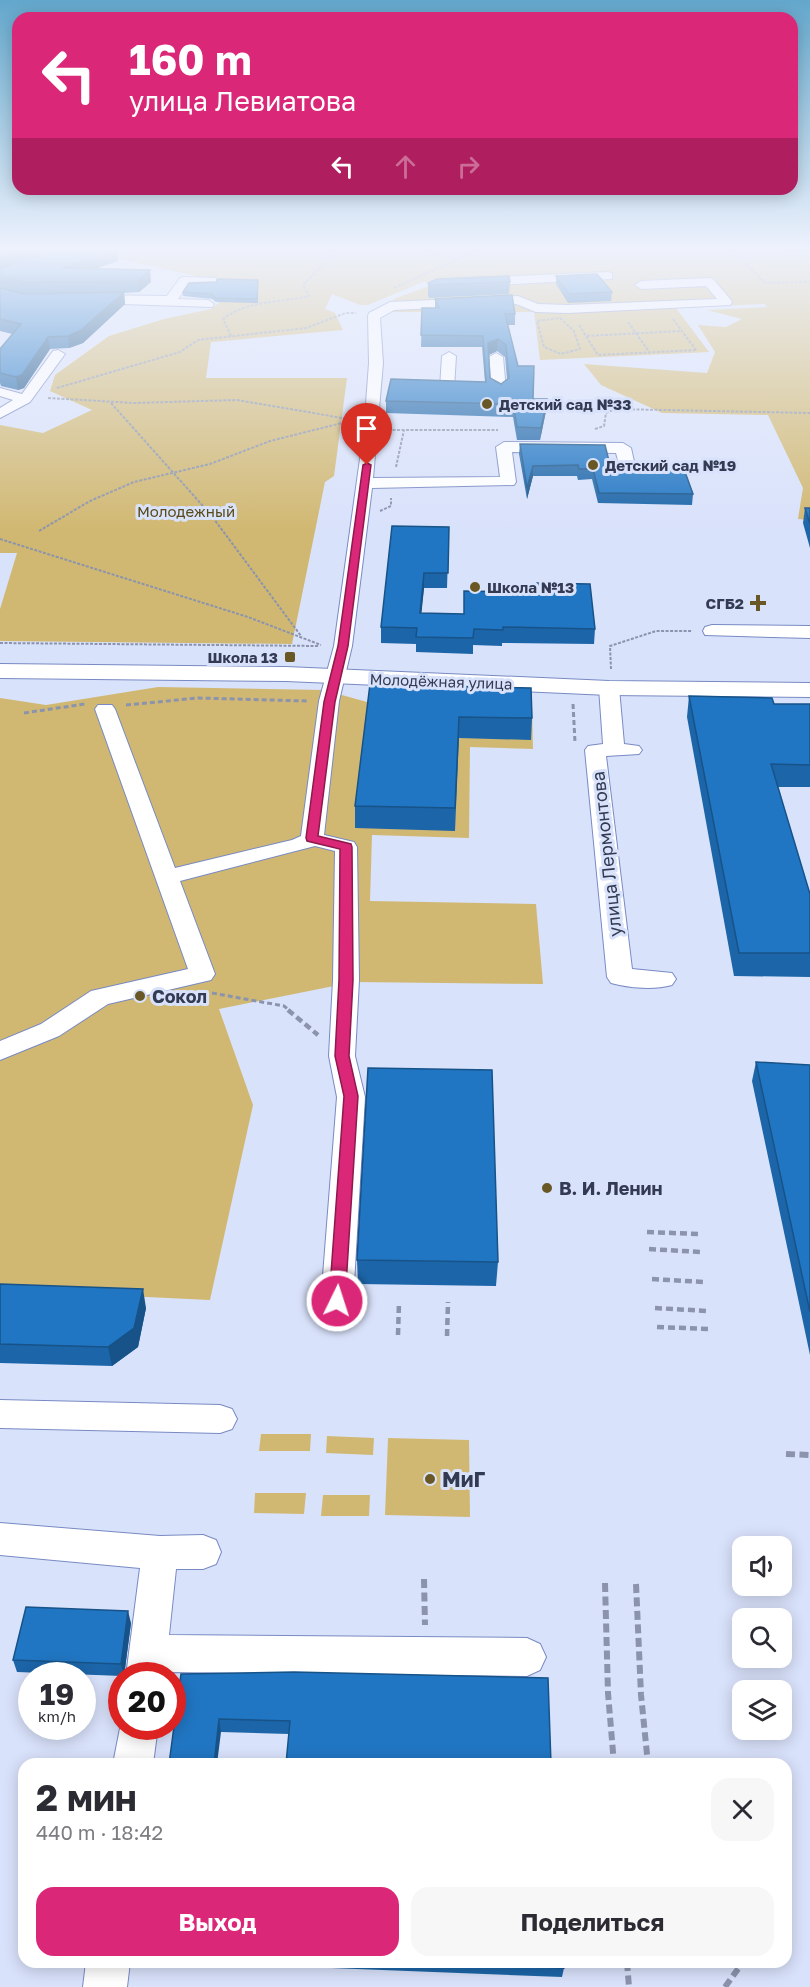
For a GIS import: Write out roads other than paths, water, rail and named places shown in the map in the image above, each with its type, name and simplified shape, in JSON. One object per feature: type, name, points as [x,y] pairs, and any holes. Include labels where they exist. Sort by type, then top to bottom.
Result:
[{"type":"main road","name":"Молодёжная улица","points":[[0,671],[335,676],[810,690]]},
{"type":"street","points":[[312,838],[329,702],[343,646],[365,483],[372,425],[375,343]]},
{"type":"street","points":[[0,414],[25,399],[58,354]]},
{"type":"street","points":[[447,388],[448,356]]},
{"type":"street","points":[[496,357],[499,390]]},
{"type":"street","points":[[0,392],[25,399]]},
{"type":"street","points":[[365,483],[508,482],[504,447],[623,448],[629,475]]},
{"type":"street","points":[[712,631],[810,632]]},
{"type":"street","name":"улица Лермонтова","points":[[610,683],[620,977],[663,979]]},
{"type":"street","points":[[0,1051],[50,1030],[100,996],[202,974],[105,709]]},
{"type":"street","points":[[167,877],[300,845],[312,838],[346,847],[346,980],[342,1056],[351,1096],[337,1301]]},
{"type":"street","points":[[0,1414],[220,1419]]},
{"type":"street","points":[[0,1539],[160,1553],[203,1552]]},
{"type":"street","points":[[146,1662],[160,1553]]},
{"type":"street","points":[[186,1663],[527,1657]]},
{"type":"street","points":[[134,1758],[136,1740]]},
{"type":"place","name":"Детский сад №33","points":[[487,404]]},
{"type":"place","name":"Детский сад №19","points":[[593,465]]},
{"type":"place","name":"Школа №13","points":[[475,587]]},
{"type":"place","name":"СГБ2","points":[[758,603]]},
{"type":"place","name":"Школа 13","points":[[290,657]]},
{"type":"place","name":"Сокол","points":[[140,996]]},
{"type":"place","name":"В. И. Ленин","points":[[547,1188]]},
{"type":"place","name":"МиГ","points":[[430,1479]]},
{"type":"park label","name":"Молодежный","points":[[186,511]]}]
